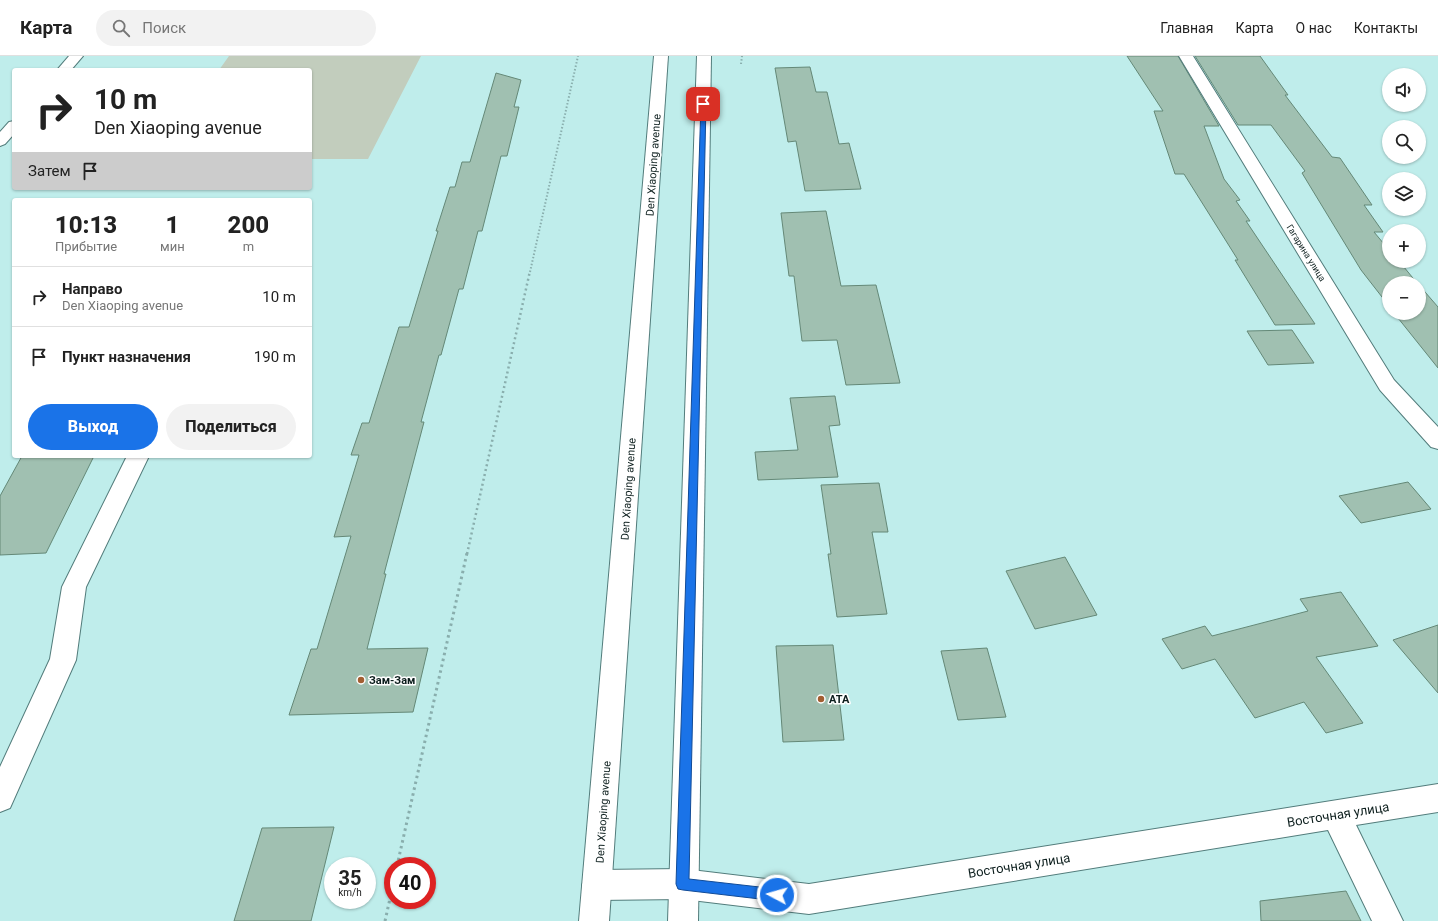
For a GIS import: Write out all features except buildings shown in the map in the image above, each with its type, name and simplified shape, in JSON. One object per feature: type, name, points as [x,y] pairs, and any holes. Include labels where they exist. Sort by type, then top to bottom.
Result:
[{"type":"main road","points":[[66,68],[76,56]]},
{"type":"main road","name":"Den Xiaoping avenue","points":[[594,921],[661,56]]},
{"type":"main road","points":[[683,921],[704,56]]},
{"type":"main road","name":"Гагарина улица","points":[[1186,56],[1387,385],[1438,441]]},
{"type":"main road","points":[[0,141],[12,127]]},
{"type":"main road","points":[[0,798],[63,660],[74,587],[137,458]]},
{"type":"main road","name":"Восточная улица","points":[[597,885],[683,884],[809,898],[1438,798]]},
{"type":"main road","points":[[1335,814],[1388,921]]},
{"type":"path","points":[[399,857],[578,56]]},
{"type":"path","points":[[741,64],[742,56]]},
{"type":"path","points":[[385,921],[388,909]]},
{"type":"green space","points":[[229,56],[421,56],[368,159],[312,159],[312,68],[220,68]]},
{"type":"place","name":"Зам-Зам","points":[[361,680]]},
{"type":"place","name":"АТА","points":[[821,699]]},
{"type":"route","points":[[703,104],[683,884],[777,895]]}]
